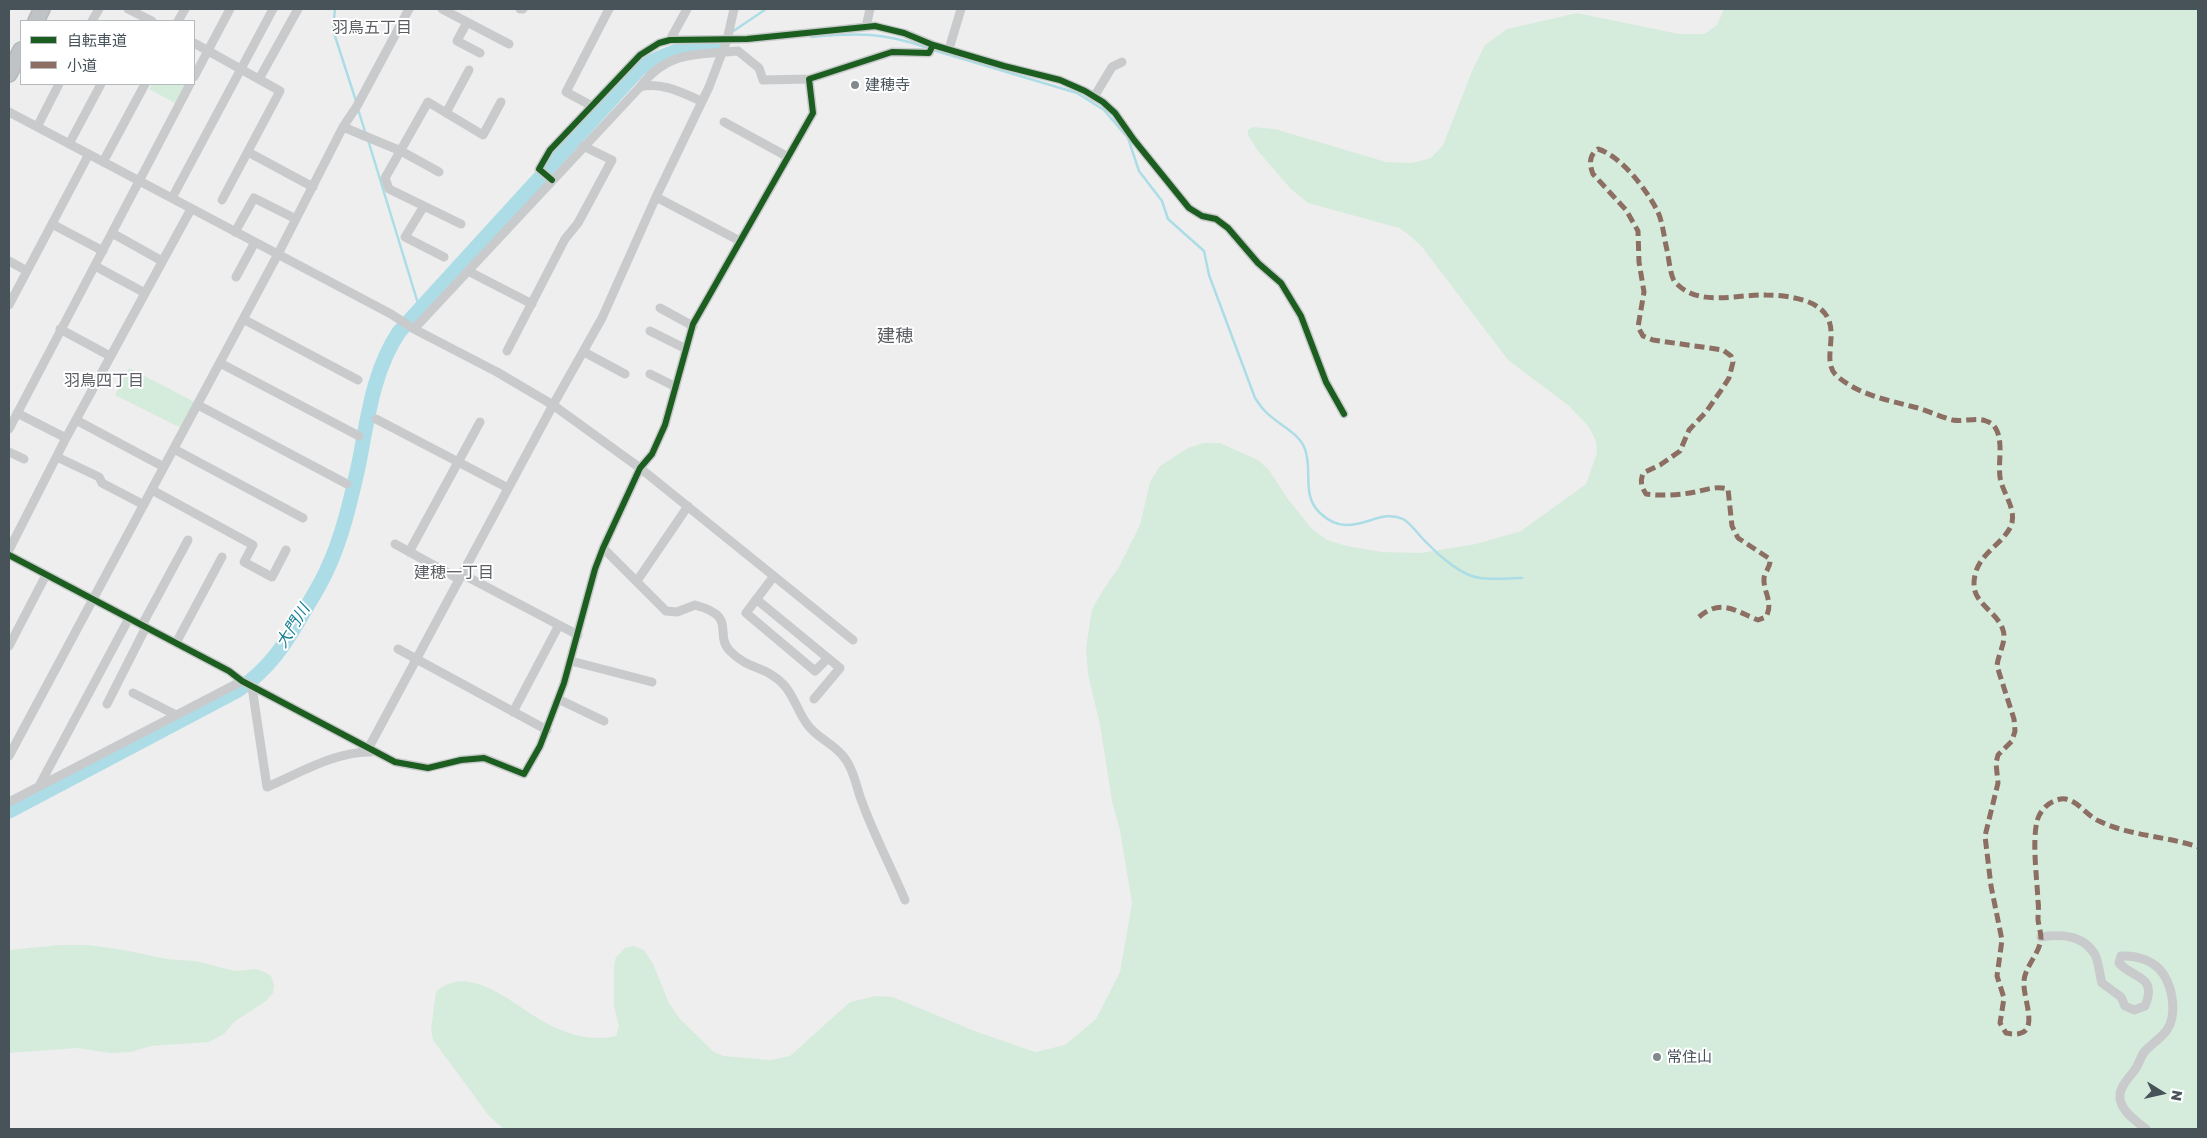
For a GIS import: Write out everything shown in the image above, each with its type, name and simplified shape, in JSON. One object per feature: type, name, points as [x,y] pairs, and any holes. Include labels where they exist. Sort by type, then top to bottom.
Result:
[{"type":"highway","points":[[9,74],[20,52]]},
{"type":"street","points":[[93,20],[99,9]]},
{"type":"street","points":[[128,9],[150,20]]},
{"type":"street","points":[[179,20],[185,9]]},
{"type":"street","points":[[195,75],[230,9]]},
{"type":"street","points":[[172,198],[273,9]]},
{"type":"street","points":[[259,79],[298,9]]},
{"type":"street","points":[[442,9],[508,44]]},
{"type":"street","points":[[592,106],[566,92],[609,9]]},
{"type":"street","points":[[670,40],[687,9]]},
{"type":"street","points":[[372,752],[416,660],[602,318],[656,197],[709,87],[727,40],[734,9]]},
{"type":"street","points":[[866,27],[870,9]]},
{"type":"street","points":[[949,49],[961,9]]},
{"type":"street","points":[[9,756],[12,741],[93,600],[244,319],[343,127],[357,106],[407,10]]},
{"type":"street","points":[[467,22],[457,41],[480,53]]},
{"type":"street","points":[[552,180],[539,169],[550,150],[640,55],[659,44],[670,40],[727,40],[875,26],[904,33],[933,45],[1060,80],[1094,97],[1115,113],[1134,140],[1189,208],[1202,216],[1216,219],[1228,228],[1258,263],[1281,283],[1301,316],[1326,382],[1344,414]]},
{"type":"street","points":[[195,44],[280,91],[222,200]]},
{"type":"street","points":[[414,329],[583,146],[664,63],[677,57],[738,51],[759,68],[763,80],[809,79],[892,52],[929,53],[933,45]]},
{"type":"street","points":[[1094,97],[1112,67],[1122,62]]},
{"type":"street","points":[[446,112],[469,70]]},
{"type":"street","points":[[9,556],[229,671],[242,681],[372,752],[395,762],[428,768],[461,760],[484,758],[524,774],[536,756],[547,730],[571,661],[595,569],[603,548],[640,468],[652,454],[659,441],[693,326],[813,113],[809,79]]},
{"type":"street","points":[[640,87],[648,84],[679,91],[701,101]]},
{"type":"street","points":[[37,127],[58,85]]},
{"type":"street","points":[[69,144],[100,85]]},
{"type":"street","points":[[103,162],[144,85]]},
{"type":"street","points":[[9,427],[189,85]]},
{"type":"street","points":[[461,224],[389,189],[385,178],[428,102],[483,134],[501,102]]},
{"type":"street","points":[[9,112],[278,254],[414,329],[497,372],[553,405],[640,468],[853,640]]},
{"type":"street","points":[[724,122],[788,157]]},
{"type":"street","points":[[343,127],[401,151],[439,172]]},
{"type":"street","points":[[508,351],[565,239],[578,223],[612,160],[583,146]]},
{"type":"street","points":[[248,152],[313,187]]},
{"type":"street","points":[[9,304],[89,154]]},
{"type":"street","points":[[656,197],[740,241]]},
{"type":"street","points":[[235,232],[254,198],[296,219]]},
{"type":"street","points":[[424,206],[405,237],[444,257]]},
{"type":"street","points":[[9,550],[66,438],[191,208]]},
{"type":"street","points":[[52,224],[103,251]]},
{"type":"street","points":[[112,233],[162,261]]},
{"type":"street","points":[[236,277],[255,242]]},
{"type":"street","points":[[9,261],[27,271]]},
{"type":"street","points":[[94,266],[145,293]]},
{"type":"street","points":[[468,271],[532,304]]},
{"type":"street","points":[[660,308],[693,326]]},
{"type":"street","points":[[244,319],[358,380]]},
{"type":"street","points":[[60,330],[110,356]]},
{"type":"street","points":[[650,331],[686,349]]},
{"type":"street","points":[[584,352],[625,374]]},
{"type":"street","points":[[220,362],[359,436]]},
{"type":"street","points":[[650,374],[676,387]]},
{"type":"street","points":[[198,405],[347,484]]},
{"type":"street","points":[[17,413],[66,438]]},
{"type":"street","points":[[376,419],[508,488]]},
{"type":"street","points":[[76,420],[164,467]]},
{"type":"street","points":[[409,552],[480,422]]},
{"type":"street","points":[[174,449],[303,518]]},
{"type":"street","points":[[9,452],[24,459]]},
{"type":"street","points":[[57,457],[99,477],[102,483],[144,505]]},
{"type":"street","points":[[152,490],[253,545],[244,562],[272,577],[286,550]]},
{"type":"street","points":[[636,581],[688,506]]},
{"type":"street","points":[[107,704],[188,540]]},
{"type":"street","points":[[395,544],[578,635]]},
{"type":"street","points":[[603,548],[666,611],[677,612],[695,605],[718,615],[723,623],[725,643],[728,649],[742,662],[765,670],[785,686],[808,726],[837,748],[856,776],[862,801],[905,900]]},
{"type":"street","points":[[176,643],[222,557]]},
{"type":"street","points":[[9,646],[46,575]]},
{"type":"street","points":[[774,576],[746,614],[815,671],[828,658]]},
{"type":"street","points":[[756,599],[840,668],[814,699]]},
{"type":"street","points":[[39,786],[128,618]]},
{"type":"street","points":[[513,712],[559,625]]},
{"type":"street","points":[[398,649],[547,730]]},
{"type":"street","points":[[571,661],[652,682]]},
{"type":"street","points":[[9,802],[242,681]]},
{"type":"street","points":[[252,686],[267,787],[316,765],[372,752]]},
{"type":"street","points":[[133,693],[176,715]]},
{"type":"street","points":[[558,698],[604,722]]},
{"type":"street","points":[[2041,937],[2065,935],[2083,941],[2095,954],[2102,983],[2121,997],[2125,1006],[2134,1010],[2145,1006],[2150,996],[2147,983],[2143,977],[2124,968],[2119,963],[2122,956],[2131,956],[2150,962],[2159,967],[2167,980],[2174,1006],[2167,1030],[2143,1053],[2136,1069],[2120,1092],[2120,1102],[2126,1111],[2146,1129]]},
{"type":"green space","points":[[1724,9],[2198,9],[2198,1129],[504,1129],[489,1116],[433,1040],[431,1029],[436,992],[450,983],[464,981],[479,984],[495,991],[552,1026],[583,1037],[616,1036],[619,1026],[614,1006],[614,966],[616,957],[625,948],[634,946],[644,950],[653,964],[669,1003],[680,1019],[714,1052],[724,1056],[771,1060],[790,1056],[850,1002],[875,996],[893,997],[972,1030],[1035,1052],[1065,1045],[1096,1019],[1120,972],[1132,903],[1120,831],[1112,801],[1100,725],[1088,674],[1086,648],[1092,609],[1119,567],[1140,525],[1150,482],[1160,466],[1188,448],[1204,443],[1220,443],[1258,460],[1269,470],[1288,499],[1311,528],[1327,540],[1347,546],[1382,552],[1420,553],[1476,544],[1521,531],[1586,484],[1597,453],[1596,441],[1589,427],[1568,405],[1508,360],[1422,247],[1408,234],[1399,228],[1308,203],[1291,189],[1258,151],[1248,135],[1248,130],[1253,127],[1275,129],[1386,162],[1412,163],[1431,158],[1443,145],[1473,69],[1485,45],[1507,29],[1577,13],[1679,34],[1704,34],[1717,25]]},
{"type":"green space","points":[[151,85],[185,85],[175,103],[149,89]]},
{"type":"green space","points":[[129,368],[195,402],[181,428],[115,395]]},
{"type":"green space","points":[[60,945],[88,945],[124,950],[167,959],[195,961],[235,971],[256,969],[271,976],[274,985],[273,993],[266,1001],[234,1022],[224,1034],[209,1042],[151,1046],[131,1052],[110,1053],[77,1048],[9,1053],[9,950]]},
{"type":"waterway","points":[[335,9],[333,30],[356,101]]},
{"type":"waterway","points":[[732,32],[766,9]]},
{"type":"waterway","points":[[811,37],[843,35],[884,36],[928,48]]},
{"type":"waterway","points":[[714,45],[723,44]]},
{"type":"waterway","name":"大門川","points":[[9,811],[238,690],[267,666],[295,626],[332,559],[349,505],[377,378],[390,347],[399,332],[640,68],[676,52],[714,45]]},
{"type":"waterway","points":[[933,50],[1077,93],[1104,110],[1128,138],[1139,171],[1162,201],[1168,219],[1204,251],[1209,275],[1255,398],[1269,415],[1292,432],[1302,443],[1307,457],[1309,491],[1314,506],[1320,513],[1331,521],[1342,525],[1353,525],[1393,516],[1403,519],[1438,554],[1466,574],[1485,579],[1522,578]]},
{"type":"waterway","points":[[358,109],[366,135]]},
{"type":"waterway","points":[[368,140],[420,310]]},
{"type":"marked path","points":[[1699,617],[1707,611],[1721,607],[1735,610],[1758,620],[1766,617],[1769,602],[1764,578],[1770,564],[1770,559],[1738,538],[1732,526],[1728,489],[1714,488],[1674,495],[1646,494],[1641,481],[1643,473],[1660,465],[1680,451],[1689,430],[1706,412],[1729,378],[1733,362],[1731,356],[1723,350],[1653,340],[1643,336],[1638,327],[1644,292],[1639,262],[1638,231],[1626,210],[1593,174],[1591,160],[1593,154],[1598,149],[1607,153],[1632,174],[1657,210],[1661,220],[1672,276],[1675,282],[1685,290],[1695,295],[1706,297],[1771,295],[1806,301],[1820,308],[1828,318],[1831,328],[1830,360],[1832,369],[1846,383],[1865,393],[1919,408],[1948,419],[1978,419],[1986,421],[1993,424],[1997,431],[2000,442],[2000,477],[2013,515],[2012,522],[2005,535],[1982,560],[1975,576],[1974,586],[1978,598],[1996,618],[2003,630],[2004,639],[1997,666],[2014,719],[2015,731],[2012,741],[1998,755],[1996,763],[1998,783],[1985,836],[1991,886],[2002,940],[1997,976],[2004,998],[2000,1023],[2006,1033],[2018,1034],[2025,1031],[2028,1025],[2029,1017],[2024,981],[2041,939],[2038,920],[2036,830],[2038,817],[2046,807],[2057,800],[2066,799],[2076,804],[2094,819],[2111,826],[2198,847]]},
{"type":"cycle path","points":[[552,180],[539,169],[550,150],[640,55],[659,43],[670,40],[747,39],[875,26],[904,33],[933,45],[1060,80],[1085,91],[1103,102],[1115,113],[1134,140],[1189,208],[1202,216],[1216,219],[1228,228],[1258,263],[1281,283],[1301,316],[1326,382],[1344,414]]},
{"type":"cycle path","points":[[9,555],[229,671],[242,681],[395,762],[428,768],[461,760],[484,758],[524,774],[540,746],[564,683],[595,569],[603,548],[640,468],[652,454],[665,425],[693,324],[813,113],[809,79],[892,52],[929,53],[933,45]]},
{"type":"place","name":"建穂寺","points":[[855,85]]},
{"type":"place","name":"常住山","points":[[1657,1057]]},
{"type":"district","name":"羽鳥五丁目","points":[[372,28]]},
{"type":"district","name":"建穂","points":[[895,336]]},
{"type":"district","name":"羽鳥四丁目","points":[[104,381]]},
{"type":"district","name":"建穂一丁目","points":[[454,573]]}]
